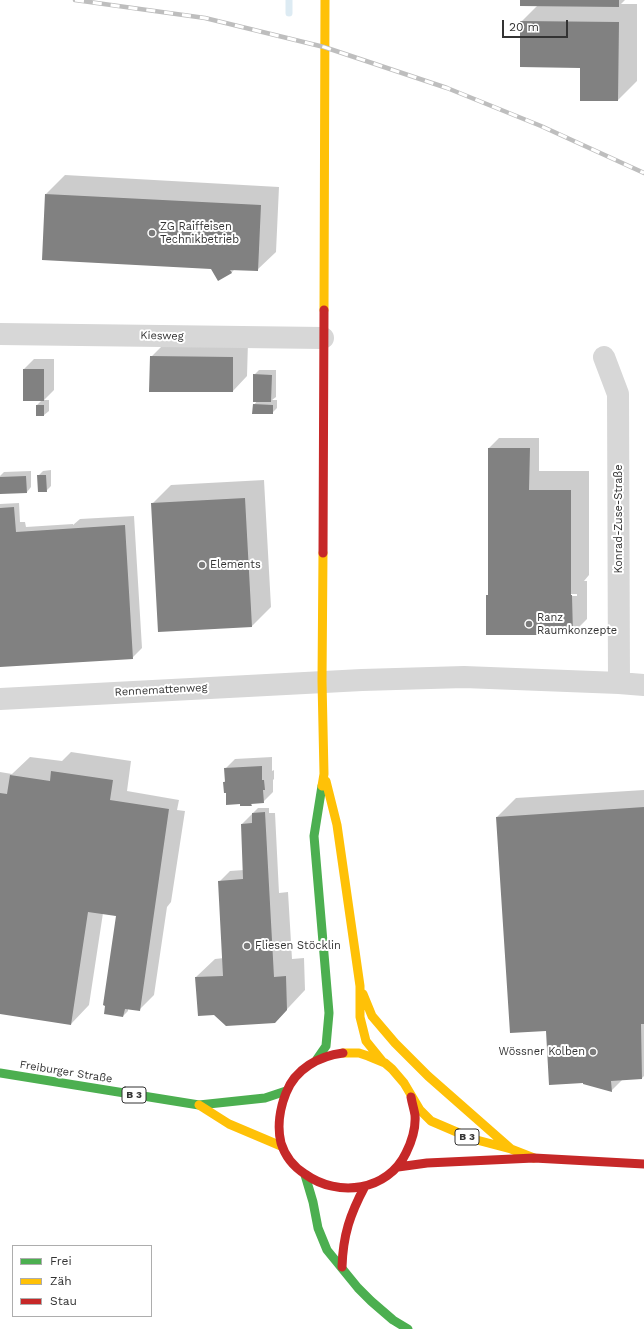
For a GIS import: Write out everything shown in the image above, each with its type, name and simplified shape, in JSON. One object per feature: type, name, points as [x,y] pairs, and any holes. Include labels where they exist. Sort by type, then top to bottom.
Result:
[{"type":"street","points":[[317,1059],[326,1046],[329,1013],[314,836],[324,774],[322,682],[325,0]]},
{"type":"street","name":"Kiesweg","points":[[0,334],[323,338]]},
{"type":"street","name":"Konrad-Zuse-Straße","points":[[604,357],[618,394],[619,683]]},
{"type":"street","points":[[322,682],[464,677],[644,685]]},
{"type":"street","name":"Rennemattenweg","points":[[0,699],[322,682]]},
{"type":"street","points":[[324,774],[337,825],[360,986],[360,1017],[366,1042],[403,1082],[411,1097],[415,1116],[414,1131],[407,1154],[398,1167],[383,1179],[365,1186],[347,1189],[330,1187],[317,1183],[305,1175],[281,1146],[279,1116],[280,1105],[286,1091],[294,1078],[303,1069],[317,1059],[330,1055],[353,1052],[365,1054],[383,1062]]},
{"type":"street","points":[[360,986],[372,1016],[395,1043],[428,1076],[511,1149]]},
{"type":"street","name":"Freiburger Straße","points":[[0,1073],[199,1105],[264,1098],[286,1091]]},
{"type":"street","name":"B 3","points":[[411,1097],[427,1118],[468,1137],[511,1149],[534,1158]]},
{"type":"street","name":"Freiburger Straße","points":[[199,1105],[229,1124],[281,1146]]},
{"type":"street","name":"B 3","points":[[398,1167],[427,1163],[534,1158],[644,1164]]},
{"type":"street","points":[[305,1175],[313,1202],[318,1228],[326,1250],[371,1301],[392,1320],[408,1329]]},
{"type":"street","points":[[342,1268],[342,1248],[345,1230],[352,1209],[365,1186]]},
{"type":"building","points":[[520,0],[619,0],[619,7],[520,6]]},
{"type":"building","points":[[520,21],[619,22],[618,101],[580,101],[580,68],[520,67]]},
{"type":"building","name":"ZG Raiffeisen Technikbetrieb","points":[[45,194],[261,205],[258,271],[230,270],[232,273],[218,281],[211,269],[42,260]]},
{"type":"building","points":[[150,356],[233,357],[233,392],[149,392]]},
{"type":"building","points":[[23,369],[44,369],[44,401],[23,401]]},
{"type":"building","points":[[253,374],[272,375],[271,402],[253,402]]},
{"type":"building","points":[[253,404],[273,405],[273,414],[252,414]]},
{"type":"building","points":[[36,405],[44,405],[44,416],[36,416]]},
{"type":"building","points":[[488,448],[530,448],[529,490],[571,490],[571,595],[573,635],[486,635],[486,595],[488,595]]},
{"type":"building","points":[[37,475],[46,475],[47,492],[38,492]]},
{"type":"building","points":[[26,476],[27,493],[0,494],[0,477]]},
{"type":"building","name":"Elements","points":[[245,498],[252,627],[158,632],[151,503]]},
{"type":"building","points":[[14,507],[16,532],[125,525],[133,659],[0,667],[0,508]]},
{"type":"building","points":[[262,766],[262,780],[264,780],[265,790],[263,790],[264,803],[251,804],[252,806],[240,806],[240,804],[226,805],[226,793],[224,793],[223,782],[225,782],[224,768]]},
{"type":"building","points":[[51,771],[113,780],[110,800],[169,809],[140,1011],[125,1009],[123,1017],[104,1014],[105,1006],[103,1005],[116,916],[88,912],[71,1025],[0,1014],[0,793],[7,794],[10,775],[50,781]]},
{"type":"building","points":[[644,807],[644,1024],[641,1024],[642,1079],[611,1081],[612,1092],[583,1083],[549,1085],[546,1031],[510,1033],[496,817]]},
{"type":"building","points":[[265,812],[274,977],[286,976],[287,1010],[275,1023],[226,1026],[214,1015],[198,1016],[195,977],[223,976],[218,881],[243,879],[241,824],[252,823],[252,813]]},
{"type":"waterway","points":[[289,0],[289,13]]},
{"type":"railway","points":[[75,0],[205,18],[324,47],[447,88],[541,126],[644,173]]},
{"type":"traffic: fast","points":[[317,1059],[326,1046],[329,1013],[314,836],[322,786]]},
{"type":"traffic: fast","points":[[0,1073],[199,1105],[265,1098],[286,1091]]},
{"type":"traffic: fast","points":[[305,1175],[313,1202],[318,1228],[327,1250],[358,1288],[371,1301],[393,1320],[408,1329]]},
{"type":"traffic: slow","points":[[324,310],[325,0]]},
{"type":"traffic: slow","points":[[322,786],[324,774],[322,681],[323,553]]},
{"type":"traffic: slow","points":[[326,781],[337,825],[360,986],[360,1017],[366,1041],[383,1062]]},
{"type":"traffic: slow","points":[[363,994],[372,1016],[395,1043],[428,1076],[511,1149]]},
{"type":"traffic: slow","points":[[343,1053],[359,1053],[385,1063],[404,1083],[420,1110],[431,1121],[473,1139],[511,1149],[534,1158]]},
{"type":"traffic: slow","points":[[199,1105],[229,1124],[281,1146]]},
{"type":"traffic: jam","points":[[323,553],[324,310]]},
{"type":"traffic: jam","points":[[343,1053],[325,1057],[309,1065],[295,1077],[284,1099],[279,1124],[281,1143],[290,1161],[305,1174],[318,1182],[347,1188],[361,1187],[375,1183],[387,1176],[398,1166],[412,1139],[415,1115],[411,1097]]},
{"type":"traffic: jam","points":[[398,1167],[427,1163],[534,1158],[644,1164]]},
{"type":"traffic: jam","points":[[342,1267],[348,1225],[351,1215],[365,1186]]},
{"type":"place","name":"ZG Raiffeisen Technikbetrieb","points":[[152,233]]},
{"type":"place","name":"Elements","points":[[202,565]]},
{"type":"place","name":"Ranz Raumkonzepte","points":[[529,624]]},
{"type":"place","name":"Fliesen Stöcklin","points":[[247,946]]},
{"type":"place","name":"Wössner Kolben","points":[[593,1052]]}]
